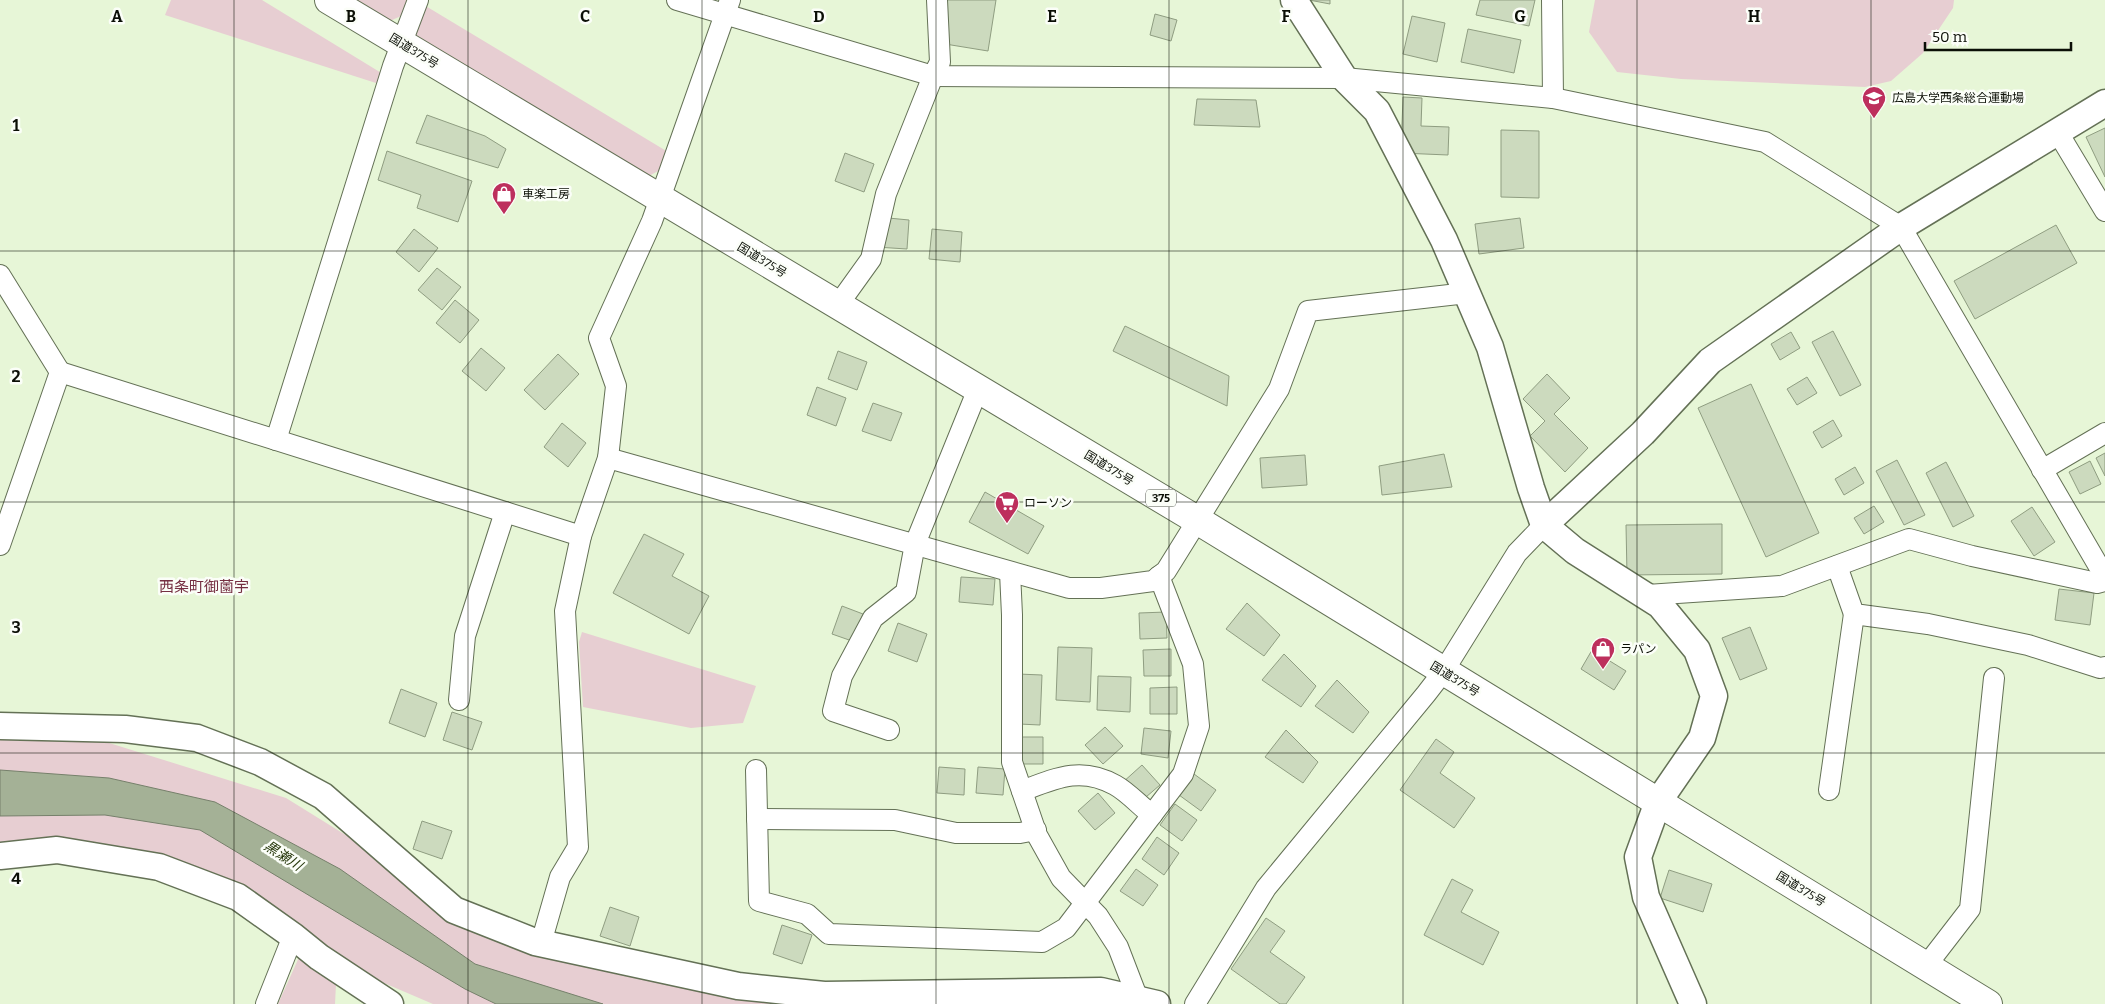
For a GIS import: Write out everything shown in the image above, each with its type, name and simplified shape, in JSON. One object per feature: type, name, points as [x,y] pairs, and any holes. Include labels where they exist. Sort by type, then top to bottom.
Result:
[{"type":"highway","name":"国道375号","points":[[329,0],[1197,520],[1988,1004]]},
{"type":"street","points":[[276,440],[402,44],[418,0]]},
{"type":"street","points":[[677,0],[727,8],[933,76],[1344,78],[1553,98],[1765,142],[1901,227],[2042,470],[2099,550],[2105,577]]},
{"type":"street","points":[[838,306],[871,259],[886,194],[940,62],[937,0]]},
{"type":"street","points":[[1294,0],[1344,78],[1377,112],[1444,240],[1490,347],[1531,488],[1544,525],[1575,551],[1660,605],[1698,650],[1714,696],[1702,738],[1658,802],[1638,857],[1646,897],[1693,1004]]},
{"type":"street","points":[[1552,0],[1553,98]]},
{"type":"street","points":[[541,943],[560,876],[578,847],[565,611],[581,536],[608,458],[616,386],[599,338],[652,221],[727,8]]},
{"type":"street","points":[[1195,1004],[1266,888],[1443,672],[1517,553],[1544,525],[1643,433],[1710,361],[1901,227],[2105,103]]},
{"type":"street","points":[[2057,131],[2105,211]]},
{"type":"street","points":[[0,275],[60,372],[581,536]]},
{"type":"street","points":[[608,458],[1070,588],[1101,588],[1152,581],[1166,571],[1278,389],[1308,311],[1467,293]]},
{"type":"street","points":[[0,545],[60,372]]},
{"type":"street","points":[[889,730],[833,711],[842,676],[873,618],[906,592],[915,544],[978,389]]},
{"type":"street","points":[[2042,470],[2105,433]]},
{"type":"street","points":[[459,700],[465,636],[505,512]]},
{"type":"street","points":[[1647,595],[1782,586],[1909,539],[1972,556],[2097,583],[2105,581]]},
{"type":"street","points":[[1829,790],[1854,614],[1837,566]]},
{"type":"street","points":[[1010,572],[1012,615],[1012,762],[1036,830],[1061,878],[1098,916],[1118,947],[1147,1002]]},
{"type":"street","points":[[756,770],[759,901],[807,914],[829,934],[1042,942],[1066,928],[1183,774],[1199,726],[1192,664],[1159,576]]},
{"type":"street","points":[[1854,614],[1928,624],[2028,646],[2105,668]]},
{"type":"street","points":[[1926,966],[1970,908],[1994,678]]},
{"type":"street","points":[[0,726],[124,729],[197,738],[260,762],[323,796],[454,910],[541,943],[738,986],[824,995],[1100,997],[1147,1002]]},
{"type":"street","points":[[1022,791],[1054,779],[1087,774],[1116,785],[1152,815]]},
{"type":"street","points":[[757,819],[894,820],[956,833],[1020,833],[1036,830]]},
{"type":"street","points":[[0,856],[57,850],[159,867],[238,898],[293,936],[319,957],[390,1004]]},
{"type":"street","points":[[266,1004],[293,936]]},
{"type":"shaded area","points":[[171,0],[262,0],[383,74],[379,84],[165,15]]},
{"type":"shaded area","points":[[355,0],[407,0],[401,16],[390,21]]},
{"type":"shaded area","points":[[1595,0],[1954,0],[1953,8],[1923,53],[1891,81],[1865,87],[1681,79],[1617,72],[1589,32]]},
{"type":"shaded area","points":[[424,5],[668,152],[660,170],[647,177],[417,39],[414,27]]},
{"type":"shaded area","points":[[582,632],[756,686],[743,723],[691,728],[583,707],[579,642]]},
{"type":"shaded area","points":[[0,726],[61,728],[286,798],[386,860],[454,917],[824,995],[1102,1004],[433,1004],[377,980],[205,869],[0,863]]},
{"type":"shaded area","points":[[300,955],[336,984],[335,1004],[278,1004]]},
{"type":"water","name":"黒瀬川","points":[[0,770],[109,778],[215,802],[340,869],[475,964],[603,1004],[496,1004],[465,989],[200,830],[105,815],[0,816]]},
{"type":"building","points":[[946,0],[996,0],[988,51],[939,43]]},
{"type":"building","points":[[1309,0],[1330,0],[1330,4]]},
{"type":"building","points":[[1480,0],[1535,0],[1529,26],[1476,15]]},
{"type":"building","points":[[1155,14],[1177,20],[1171,41],[1150,35]]},
{"type":"building","points":[[1412,16],[1445,23],[1437,62],[1403,54]]},
{"type":"building","points":[[1468,29],[1521,40],[1514,73],[1461,62]]},
{"type":"building","points":[[1403,97],[1422,98],[1421,126],[1449,127],[1448,155],[1401,153]]},
{"type":"building","points":[[1197,99],[1256,100],[1260,127],[1194,125]]},
{"type":"building","points":[[427,115],[485,136],[506,149],[498,168],[416,143]]},
{"type":"building","points":[[2105,128],[2105,177],[2086,137]]},
{"type":"building","points":[[1501,130],[1539,131],[1539,198],[1501,197]]},
{"type":"building","points":[[387,151],[472,181],[458,222],[417,208],[421,195],[378,180]]},
{"type":"building","points":[[845,153],[874,164],[864,192],[835,181]]},
{"type":"building","points":[[878,217],[909,220],[907,249],[876,247]]},
{"type":"building","points":[[1520,218],[1524,248],[1479,254],[1475,224]]},
{"type":"building","points":[[2056,225],[2077,263],[1975,319],[1954,281]]},
{"type":"building","points":[[414,229],[438,248],[419,272],[396,252]]},
{"type":"building","points":[[932,229],[962,232],[960,262],[929,259]]},
{"type":"building","points":[[437,268],[461,287],[442,310],[418,290]]},
{"type":"building","points":[[455,300],[479,320],[460,343],[436,323]]},
{"type":"building","points":[[1125,326],[1229,376],[1227,406],[1113,351]]},
{"type":"building","points":[[1833,331],[1861,385],[1840,396],[1812,342]]},
{"type":"building","points":[[1791,332],[1800,348],[1780,360],[1771,344]]},
{"type":"building","points":[[481,348],[505,368],[486,391],[462,371]]},
{"type":"building","points":[[838,351],[867,362],[857,390],[828,379]]},
{"type":"building","points":[[558,354],[579,374],[545,410],[524,390]]},
{"type":"building","points":[[1547,374],[1570,398],[1554,414],[1588,448],[1565,472],[1530,436],[1545,421],[1523,399]]},
{"type":"building","points":[[1807,377],[1817,393],[1797,405],[1787,389]]},
{"type":"building","points":[[1751,384],[1819,533],[1766,557],[1698,408]]},
{"type":"building","points":[[817,387],[846,398],[836,426],[807,415]]},
{"type":"building","points":[[873,403],[902,413],[891,441],[862,431]]},
{"type":"building","points":[[1833,420],[1842,436],[1822,448],[1813,432]]},
{"type":"building","points":[[562,423],[586,443],[568,467],[544,447]]},
{"type":"building","points":[[2105,453],[2105,476],[2096,458]]},
{"type":"building","points":[[1444,454],[1452,487],[1382,495],[1379,466]]},
{"type":"building","points":[[1305,455],[1307,485],[1262,488],[1260,458]]},
{"type":"building","points":[[1897,460],[1925,515],[1904,525],[1876,471]]},
{"type":"building","points":[[2090,461],[2101,484],[2080,494],[2069,472]]},
{"type":"building","points":[[1946,462],[1974,516],[1953,527],[1926,473]]},
{"type":"building","points":[[1855,467],[1864,483],[1844,495],[1835,479]]},
{"type":"building","name":"ローソン","points":[[985,492],[1044,526],[1028,554],[969,522]]},
{"type":"building","points":[[1874,506],[1884,522],[1864,534],[1854,518]]},
{"type":"building","points":[[2032,507],[2055,542],[2034,556],[2011,521]]},
{"type":"building","points":[[1722,524],[1722,574],[1627,575],[1626,525]]},
{"type":"building","points":[[644,534],[684,554],[672,576],[709,596],[689,634],[613,593]]},
{"type":"building","points":[[961,577],[995,579],[993,605],[959,602]]},
{"type":"building","points":[[2059,589],[2094,593],[2090,625],[2055,620]]},
{"type":"building","points":[[1247,603],[1280,635],[1264,656],[1226,629]]},
{"type":"building","points":[[842,606],[863,614],[852,641],[832,634]]},
{"type":"building","points":[[1166,612],[1167,638],[1140,639],[1139,613]]},
{"type":"building","points":[[898,623],[927,634],[917,662],[888,651]]},
{"type":"building","points":[[1750,627],[1767,669],[1740,680],[1722,638]]},
{"type":"building","points":[[1058,647],[1092,648],[1090,702],[1056,700]]},
{"type":"building","points":[[1171,649],[1171,676],[1144,676],[1143,650]]},
{"type":"building","name":"ラパン","points":[[1592,650],[1626,671],[1614,690],[1581,669]]},
{"type":"building","points":[[1284,654],[1316,686],[1301,707],[1262,680]]},
{"type":"building","points":[[1018,674],[1042,675],[1040,725],[1019,724]]},
{"type":"building","points":[[1098,676],[1131,677],[1130,712],[1097,710]]},
{"type":"building","points":[[1337,680],[1369,712],[1353,733],[1315,706]]},
{"type":"building","points":[[1177,687],[1177,714],[1150,714],[1150,688]]},
{"type":"building","points":[[401,689],[437,703],[425,737],[389,723]]},
{"type":"building","points":[[452,712],[482,722],[472,750],[443,740]]},
{"type":"building","points":[[1105,727],[1123,746],[1103,764],[1085,745]]},
{"type":"building","points":[[1144,728],[1171,731],[1168,758],[1141,754]]},
{"type":"building","points":[[1286,730],[1318,762],[1303,783],[1265,757]]},
{"type":"building","points":[[1016,737],[1043,737],[1043,764],[1017,764]]},
{"type":"building","points":[[1436,739],[1454,752],[1440,773],[1475,798],[1454,828],[1400,790]]},
{"type":"building","points":[[1142,765],[1160,785],[1139,803],[1122,783]]},
{"type":"building","points":[[939,767],[965,769],[964,795],[937,793]]},
{"type":"building","points":[[978,767],[1005,769],[1003,795],[976,793]]},
{"type":"building","points":[[1194,774],[1216,790],[1201,811],[1179,795]]},
{"type":"building","points":[[1098,793],[1115,813],[1095,830],[1078,811]]},
{"type":"building","points":[[1175,804],[1197,820],[1182,841],[1160,825]]},
{"type":"building","points":[[422,821],[452,831],[442,859],[413,849]]},
{"type":"building","points":[[1157,837],[1179,853],[1164,875],[1142,859]]},
{"type":"building","points":[[1136,869],[1158,885],[1143,906],[1120,891]]},
{"type":"building","points":[[1669,870],[1712,884],[1703,912],[1660,898]]},
{"type":"building","points":[[1452,879],[1473,890],[1461,912],[1499,932],[1483,965],[1424,935]]},
{"type":"building","points":[[610,907],[639,917],[630,946],[600,936]]},
{"type":"building","points":[[1266,918],[1285,931],[1270,952],[1305,977],[1286,1004],[1280,1004],[1231,969]]},
{"type":"building","points":[[782,925],[812,935],[802,964],[773,954]]},
{"type":"place","name":"広島大学西条総合運動場","points":[[1874,119]]},
{"type":"place","name":"車楽工房","points":[[504,215]]},
{"type":"place","name":"ローソン","points":[[1007,524]]},
{"type":"place","name":"ラパン","points":[[1603,670]]},
{"type":"district","name":"西条町御薗宇","points":[[204,587]]}]
